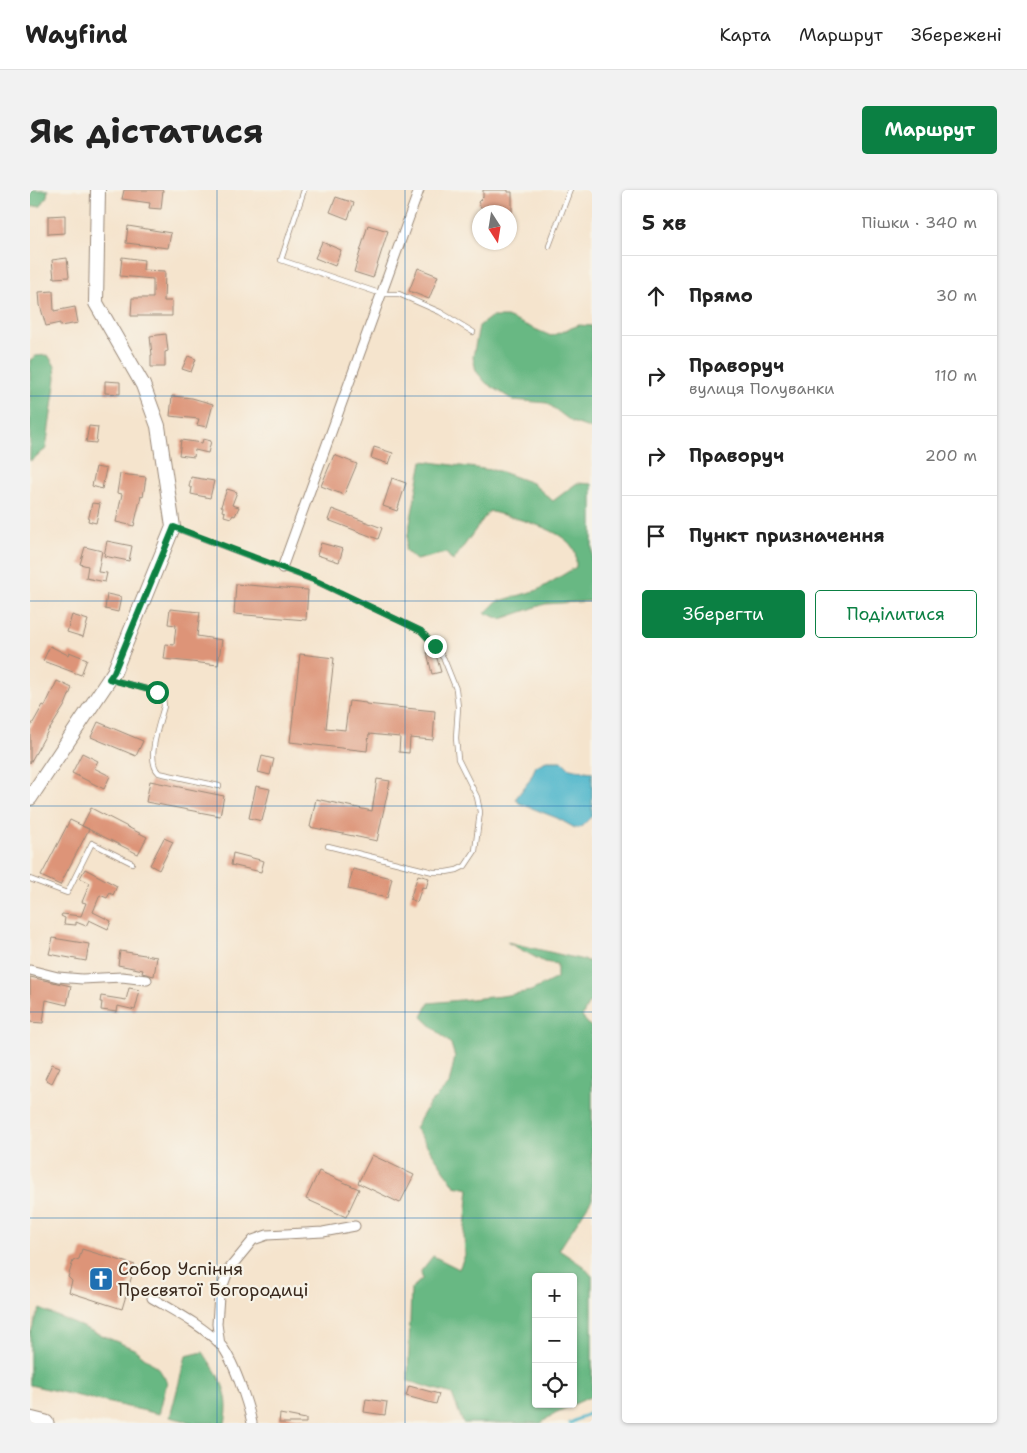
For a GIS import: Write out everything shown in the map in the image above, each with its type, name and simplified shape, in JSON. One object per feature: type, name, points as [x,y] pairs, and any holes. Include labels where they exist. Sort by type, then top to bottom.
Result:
[{"type":"main road","points":[[30,1419],[46,1423]]},
{"type":"street","points":[[30,798],[114,672],[174,527],[158,426],[143,384],[96,303],[98,190]]},
{"type":"street","points":[[282,568],[419,190]]},
{"type":"street","points":[[30,970],[58,977],[82,980],[122,977],[147,980]]},
{"type":"street","points":[[220,1345],[217,1324],[219,1296],[228,1269],[253,1240],[267,1235],[322,1232],[355,1226]]},
{"type":"street","points":[[152,1298],[196,1325],[220,1345],[232,1366],[246,1398],[252,1423]]},
{"type":"lane","points":[[304,190],[281,260],[382,294],[398,294],[440,312],[473,332]]},
{"type":"lane","points":[[549,246],[570,190]]},
{"type":"lane","points":[[174,527],[314,580],[421,631],[444,659],[456,689],[458,759],[477,797],[480,812],[475,851],[465,866],[458,870],[433,872],[328,846]]},
{"type":"lane","points":[[109,679],[157,692],[163,697],[164,706],[152,756],[155,770],[159,773],[219,786]]},
{"type":"lane","points":[[30,879],[67,893],[92,843],[132,862]]},
{"type":"green space","points":[[30,190],[48,190],[41,206],[30,207]]},
{"type":"green space","points":[[491,317],[507,317],[551,336],[579,325],[592,326],[592,429],[572,422],[547,403],[513,400],[486,383],[476,371],[473,357],[479,326]]},
{"type":"green space","points":[[48,355],[55,366],[56,378],[46,449],[30,461],[30,360],[36,356]]},
{"type":"green space","points":[[422,461],[499,471],[532,483],[553,501],[577,483],[592,484],[592,601],[545,604],[501,619],[485,613],[496,602],[538,590],[576,567],[575,552],[570,544],[561,536],[537,525],[489,511],[453,561],[446,553],[416,560],[405,550]]},
{"type":"green space","points":[[507,942],[592,962],[592,1002],[588,1004],[582,1017],[592,1028],[592,1199],[559,1250],[583,1266],[592,1276],[592,1396],[577,1403],[577,1273],[532,1273],[532,1408],[566,1408],[541,1423],[463,1423],[452,1394],[408,1381],[411,1289],[422,1279],[421,1271],[433,1256],[459,1269],[465,1255],[464,1236],[469,1189],[455,1186],[415,1128],[429,1104],[449,1084],[455,1057],[451,1044],[422,1017],[429,1003],[502,996],[531,991],[557,978],[557,964],[544,962]]},
{"type":"green space","points":[[40,1309],[134,1349],[159,1369],[167,1382],[159,1414],[30,1385],[30,1334]]},
{"type":"green space","points":[[203,1352],[223,1385],[227,1402],[225,1423],[194,1423],[170,1417],[186,1356]]},
{"type":"water","points":[[546,761],[562,761],[570,769],[592,772],[592,816],[580,828],[575,828],[557,818],[519,803],[516,798],[529,781],[536,766]]},
{"type":"building","points":[[124,190],[163,190],[161,209],[149,208],[150,203],[122,199]]},
{"type":"building","points":[[483,190],[508,190],[508,192],[512,192],[512,205],[480,205],[478,202],[483,197]]},
{"type":"building","points":[[336,197],[354,203],[348,219],[330,212]]},
{"type":"building","points":[[65,215],[65,233],[48,234],[48,216]]},
{"type":"building","points":[[368,225],[388,231],[373,278],[354,272]]},
{"type":"building","points":[[128,226],[171,233],[168,248],[126,243]]},
{"type":"building","points":[[322,242],[341,250],[335,266],[315,258]]},
{"type":"building","points":[[122,257],[144,260],[143,270],[165,271],[164,301],[172,301],[172,316],[131,316],[132,298],[153,298],[153,279],[120,276]]},
{"type":"building","points":[[67,258],[69,277],[54,278],[52,260]]},
{"type":"building","points":[[418,268],[438,276],[429,299],[409,291]]},
{"type":"building","points":[[53,291],[54,311],[75,307],[78,323],[60,326],[60,323],[46,326],[40,305],[39,292]]},
{"type":"building","points":[[166,334],[168,351],[165,352],[165,367],[151,367],[150,336]]},
{"type":"building","points":[[188,356],[196,359],[191,372],[182,369]]},
{"type":"building","points":[[105,381],[120,382],[120,394],[105,393]]},
{"type":"building","points":[[172,396],[192,398],[213,404],[207,427],[197,425],[199,419],[170,416]]},
{"type":"building","points":[[89,426],[98,427],[96,443],[86,442]]},
{"type":"building","points":[[203,439],[211,441],[208,453],[195,450],[194,457],[179,455],[181,440],[202,443]]},
{"type":"building","points":[[374,447],[393,453],[389,464],[371,458]]},
{"type":"building","points":[[334,455],[357,464],[344,495],[321,486]]},
{"type":"building","points":[[96,467],[106,469],[102,489],[92,486]]},
{"type":"building","points":[[120,474],[146,477],[143,497],[141,496],[134,526],[116,522],[122,494],[117,493]]},
{"type":"building","points":[[191,477],[214,481],[210,498],[191,494],[192,488],[189,487]]},
{"type":"building","points":[[392,478],[406,483],[397,511],[383,506]]},
{"type":"building","points":[[227,489],[237,492],[232,505],[239,507],[235,516],[233,515],[231,518],[224,516],[225,512],[222,511],[223,507],[221,506]]},
{"type":"building","points":[[92,503],[100,504],[96,523],[88,521]]},
{"type":"building","points":[[332,509],[382,528],[378,539],[328,520]]},
{"type":"building","points":[[107,541],[132,546],[129,561],[104,556]]},
{"type":"building","points":[[321,543],[343,549],[339,562],[317,555]]},
{"type":"building","points":[[85,547],[102,551],[98,572],[107,573],[105,582],[86,578],[88,566],[80,564]]},
{"type":"building","points":[[236,584],[308,590],[306,620],[234,614]]},
{"type":"building","points":[[107,594],[121,597],[118,612],[105,609]]},
{"type":"building","points":[[170,609],[200,612],[197,636],[222,640],[218,665],[164,659],[166,644],[174,645],[176,625],[168,624]]},
{"type":"building","points":[[72,615],[88,620],[83,637],[67,632]]},
{"type":"building","points":[[50,646],[68,655],[69,652],[87,659],[81,675],[43,661]]},
{"type":"building","points":[[433,651],[441,672],[432,674],[427,652]]},
{"type":"building","points":[[300,654],[334,658],[326,728],[345,730],[349,701],[435,711],[433,740],[410,738],[409,753],[399,752],[400,737],[369,734],[367,751],[290,742]]},
{"type":"building","points":[[57,681],[72,688],[65,705],[30,763],[30,728],[43,705],[45,706]]},
{"type":"building","points":[[98,722],[143,741],[136,756],[91,737]]},
{"type":"building","points":[[82,753],[98,761],[94,768],[110,776],[104,789],[72,773]]},
{"type":"building","points":[[262,756],[274,759],[270,775],[258,772]]},
{"type":"building","points":[[377,779],[390,781],[377,841],[310,827],[316,799],[372,811]]},
{"type":"building","points":[[150,781],[224,796],[220,816],[146,802]]},
{"type":"building","points":[[256,786],[270,789],[262,821],[249,818]]},
{"type":"building","points":[[91,808],[147,837],[138,854],[82,826]]},
{"type":"building","points":[[70,820],[89,829],[60,885],[41,876]]},
{"type":"building","points":[[164,838],[173,842],[159,870],[150,865]]},
{"type":"building","points":[[233,853],[264,861],[261,872],[231,865]]},
{"type":"building","points":[[85,869],[117,886],[113,895],[110,893],[107,898],[100,895],[93,912],[111,921],[108,929],[89,920],[86,926],[76,922],[76,925],[64,924],[65,918],[61,916],[62,914],[81,916],[86,903],[82,902],[90,883],[80,878]]},
{"type":"building","points":[[353,869],[392,878],[387,898],[348,889]]},
{"type":"building","points":[[418,875],[429,878],[426,888],[422,887],[417,902],[410,899]]},
{"type":"building","points":[[53,938],[89,944],[86,961],[49,954]]},
{"type":"building","points":[[120,951],[157,957],[154,976],[142,973],[143,970],[118,965]]},
{"type":"building","points":[[30,977],[71,986],[67,1005],[46,1000],[43,1023],[30,1022]]},
{"type":"building","points":[[129,988],[140,990],[135,1010],[118,1006],[117,1012],[101,1010],[101,996],[126,1000]]},
{"type":"building","points":[[52,1064],[60,1067],[52,1083],[45,1079]]},
{"type":"building","points":[[372,1155],[414,1175],[400,1203],[358,1183]]},
{"type":"building","points":[[319,1171],[359,1189],[346,1217],[306,1199]]},
{"type":"building","name":"Собор Успіння Пресвятої Богородиці","points":[[82,1249],[135,1265],[122,1309],[69,1292],[72,1281],[68,1277],[73,1261],[79,1259]]},
{"type":"building","points":[[409,1386],[439,1394],[436,1404],[406,1396]]},
{"type":"building","points":[[366,1399],[387,1402],[385,1415],[364,1412]]},
{"type":"building","points":[[280,1414],[306,1419],[306,1423],[279,1423]]},
{"type":"waterway","points":[[570,1423],[592,1412]]},
{"type":"place","name":"Собор Успіння Пресвятої Богородиці","points":[[101,1279]]},
{"type":"route","points":[[157,692],[109,679],[114,672],[174,527],[314,580],[421,631],[435,646]]}]
